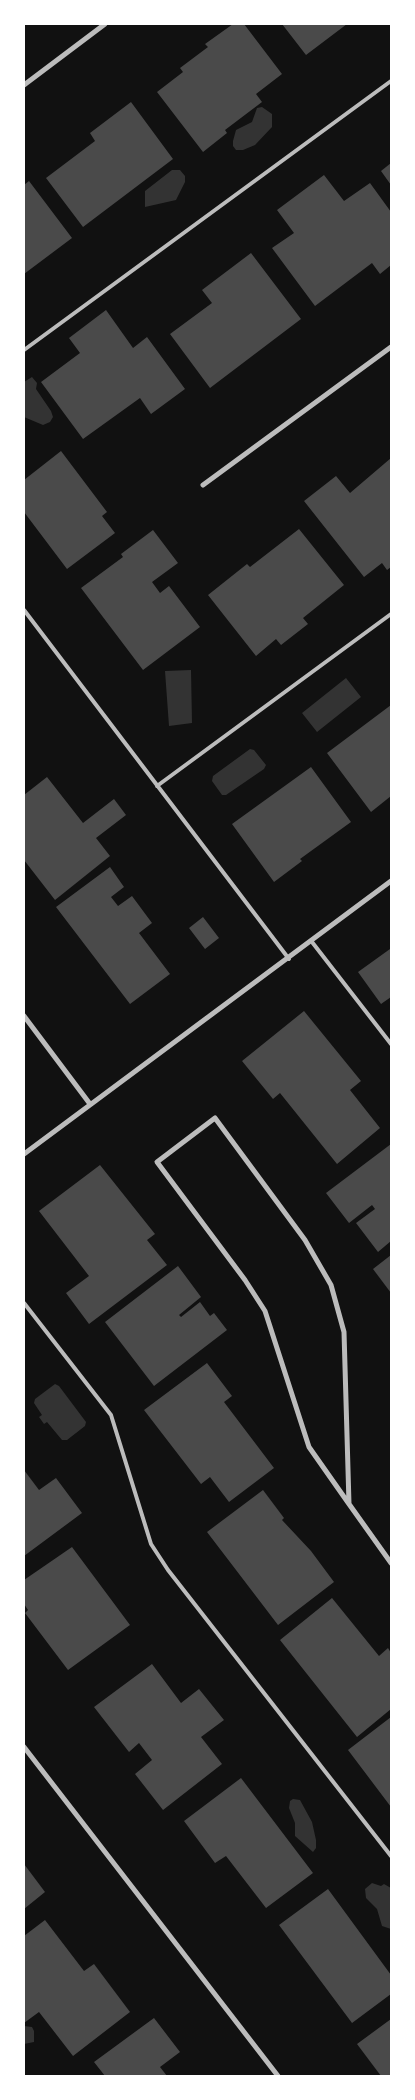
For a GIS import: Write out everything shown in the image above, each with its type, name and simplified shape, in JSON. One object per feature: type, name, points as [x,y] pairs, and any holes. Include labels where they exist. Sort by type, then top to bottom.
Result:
[{"type":"street","points":[[24,85],[105,24]]},
{"type":"street","points":[[203,485],[391,347]]},
{"type":"street","points":[[24,1154],[312,942],[391,881]]},
{"type":"street","points":[[24,1016],[90,1104]]},
{"type":"street","points":[[349,1504],[344,1332],[331,1284],[305,1240],[215,1118],[157,1162],[245,1280],[265,1311],[309,1447],[349,1504],[391,1563]]},
{"type":"street","points":[[24,1746],[278,2076]]},
{"type":"lane","points":[[24,350],[391,81]]},
{"type":"lane","points":[[24,610],[289,958]]},
{"type":"lane","points":[[157,786],[391,614]]},
{"type":"lane","points":[[312,942],[391,1044]]},
{"type":"lane","points":[[24,1303],[111,1415],[151,1544],[391,1856]]},
{"type":"shaded area","points":[[262,107],[272,114],[272,127],[255,145],[243,150],[236,150],[233,146],[233,141],[236,130],[252,122],[257,108]]},
{"type":"shaded area","points":[[172,170],[180,170],[185,176],[185,182],[176,200],[145,207],[145,191]]},
{"type":"shaded area","points":[[32,377],[37,383],[36,389],[53,417],[50,422],[43,425],[24,417],[24,382]]},
{"type":"shaded area","points":[[191,670],[192,723],[169,726],[165,671]]},
{"type":"shaded area","points":[[346,678],[361,697],[317,732],[302,713]]},
{"type":"shaded area","points":[[250,749],[254,750],[266,765],[264,769],[226,795],[222,795],[212,781],[213,776]]},
{"type":"shaded area","points":[[55,1384],[59,1386],[86,1422],[85,1426],[67,1440],[62,1440],[47,1422],[44,1424],[39,1417],[42,1415],[34,1403],[35,1399]]},
{"type":"shaded area","points":[[293,1799],[300,1800],[312,1822],[316,1840],[316,1848],[313,1852],[295,1836],[295,1823],[289,1808],[290,1801]]},
{"type":"shaded area","points":[[372,1883],[381,1886],[384,1884],[391,1888],[391,1929],[382,1926],[377,1909],[366,1898],[365,1889]]},
{"type":"shaded area","points":[[24,2026],[32,2027],[34,2042],[24,2044]]},
{"type":"building","points":[[233,24],[244,24],[282,74],[256,94],[262,102],[225,130],[227,133],[203,152],[157,92],[183,72],[180,68],[208,47],[205,44]]},
{"type":"building","points":[[282,24],[347,24],[306,55]]},
{"type":"building","points":[[131,102],[173,159],[83,227],[46,178],[95,141],[90,133]]},
{"type":"building","points":[[391,163],[391,185],[381,171]]},
{"type":"building","points":[[324,175],[344,201],[370,183],[391,212],[391,265],[380,274],[372,263],[315,306],[272,248],[294,233],[277,210]]},
{"type":"building","points":[[29,181],[72,238],[24,274],[24,185]]},
{"type":"building","points":[[251,253],[301,319],[210,388],[170,334],[212,303],[202,290]]},
{"type":"building","points":[[106,310],[133,348],[147,337],[185,389],[151,414],[140,398],[83,439],[41,382],[80,353],[69,338]]},
{"type":"building","points":[[61,451],[107,512],[102,516],[115,533],[67,569],[24,512],[24,480]]},
{"type":"building","points":[[391,458],[391,567],[387,570],[382,563],[364,577],[304,501],[336,476],[350,493]]},
{"type":"building","points":[[299,529],[344,585],[303,618],[308,624],[281,645],[276,639],[256,656],[208,595],[247,564],[250,567]]},
{"type":"building","points":[[153,530],[178,563],[152,582],[160,593],[169,586],[200,627],[143,670],[81,588],[123,557],[121,554]]},
{"type":"building","points":[[391,705],[391,796],[371,812],[327,753]]},
{"type":"building","points":[[311,767],[351,822],[300,859],[302,861],[274,882],[232,824]]},
{"type":"building","points":[[47,777],[83,823],[114,799],[126,815],[96,838],[110,856],[55,900],[24,860],[24,795]]},
{"type":"building","points":[[110,867],[124,887],[111,897],[118,906],[132,896],[152,923],[139,933],[170,974],[130,1004],[56,907]]},
{"type":"building","points":[[203,917],[219,938],[205,949],[189,928]]},
{"type":"building","points":[[390,949],[391,997],[381,1004],[358,972]]},
{"type":"building","points":[[304,1011],[361,1081],[350,1090],[380,1128],[337,1164],[280,1093],[273,1099],[242,1061]]},
{"type":"building","points":[[391,1144],[391,1241],[378,1252],[356,1223],[375,1209],[372,1205],[349,1223],[326,1193]]},
{"type":"building","points":[[100,1165],[155,1234],[147,1240],[167,1265],[89,1324],[66,1293],[89,1276],[39,1211]]},
{"type":"building","points":[[391,1255],[391,1293],[373,1269]]},
{"type":"building","points":[[178,1266],[201,1297],[179,1315],[181,1317],[200,1302],[210,1316],[214,1313],[227,1330],[154,1386],[105,1322]]},
{"type":"building","points":[[207,1363],[232,1396],[224,1402],[274,1468],[229,1502],[210,1477],[201,1484],[144,1410]]},
{"type":"building","points":[[24,1470],[39,1490],[56,1478],[82,1513],[24,1556]]},
{"type":"building","points":[[263,1490],[284,1518],[282,1520],[311,1551],[334,1582],[278,1625],[207,1532]]},
{"type":"building","points":[[72,1547],[130,1625],[68,1670],[25,1613],[28,1610],[24,1604],[24,1580]]},
{"type":"building","points":[[332,1598],[379,1656],[388,1648],[391,1653],[391,1709],[357,1737],[280,1640]]},
{"type":"building","points":[[152,1664],[181,1703],[199,1689],[224,1720],[201,1737],[222,1764],[163,1810],[135,1774],[152,1760],[139,1743],[129,1752],[94,1707]]},
{"type":"building","points":[[391,1717],[391,1807],[348,1750]]},
{"type":"building","points":[[241,1778],[313,1873],[266,1908],[226,1856],[215,1863],[184,1821]]},
{"type":"building","points":[[24,1864],[45,1892],[24,1909]]},
{"type":"building","points":[[328,1889],[391,1975],[391,1994],[352,2023],[279,1925]]},
{"type":"building","points":[[45,1920],[84,1971],[94,1964],[130,2012],[73,2056],[39,2012],[24,2023],[24,1936]]},
{"type":"building","points":[[154,2018],[180,2052],[160,2067],[167,2076],[105,2076],[94,2062]]},
{"type":"building","points":[[391,2019],[391,2076],[381,2076],[357,2044]]}]
